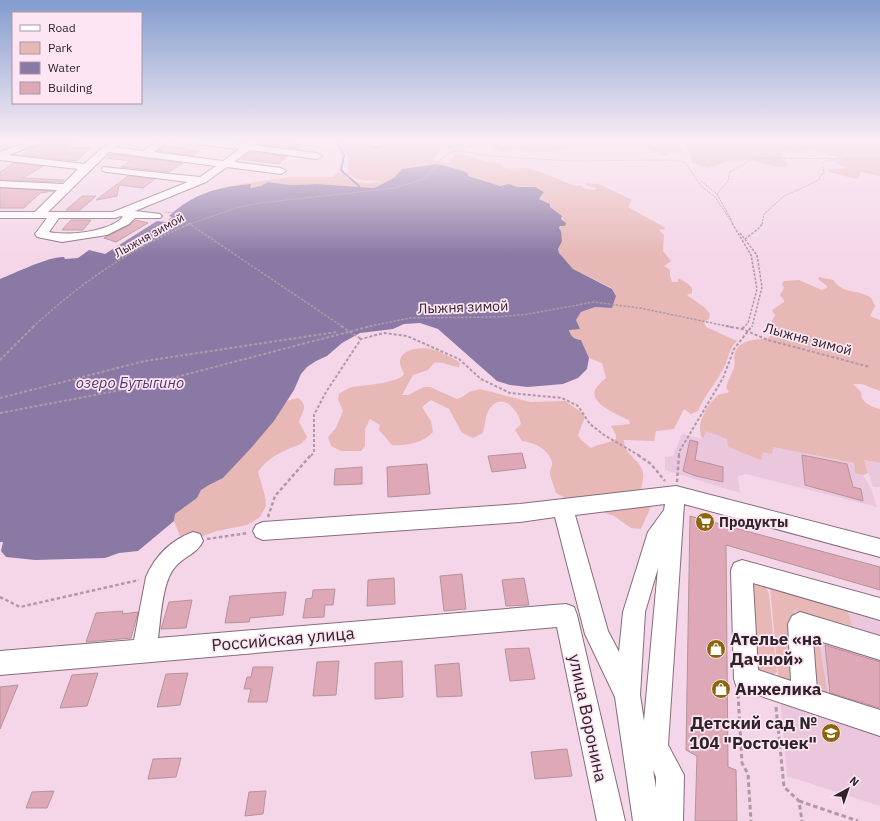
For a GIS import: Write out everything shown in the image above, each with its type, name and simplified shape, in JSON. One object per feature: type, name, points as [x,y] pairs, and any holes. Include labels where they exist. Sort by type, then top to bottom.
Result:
[{"type":"street","points":[[37,216],[73,179]]},
{"type":"street","points":[[196,179],[202,180]]},
{"type":"street","points":[[115,215],[202,180]]},
{"type":"street","points":[[0,184],[65,187]]},
{"type":"street","points":[[56,215],[40,234],[62,238],[107,231],[139,214]]},
{"type":"street","points":[[0,216],[139,214],[156,216]]},
{"type":"street","points":[[647,821],[627,695],[634,612],[658,532],[675,504]]},
{"type":"street","points":[[669,821],[670,775],[655,747],[675,504]]},
{"type":"street","points":[[263,531],[563,509],[675,504],[880,548]]},
{"type":"street","points":[[563,509],[597,634],[627,695]]},
{"type":"street","points":[[144,651],[157,577],[168,559],[193,541]]},
{"type":"street","points":[[880,609],[742,570],[746,679],[880,723]]},
{"type":"street","name":"Российская улица","points":[[0,663],[566,615]]},
{"type":"street","name":"улица Воронина","points":[[566,615],[611,821]]},
{"type":"street","points":[[805,699],[800,624],[880,648]]},
{"type":"path","name":"Лыжня зимой","points":[[0,360],[16,342],[75,292],[136,250],[188,223],[240,206],[395,188],[423,179]]},
{"type":"path","name":"Лыжня зимой","points":[[696,179],[701,186],[715,197],[737,230],[751,255],[757,289],[748,323],[742,329]]},
{"type":"path","points":[[717,194],[728,179]]},
{"type":"path","points":[[745,239],[761,228],[765,218],[764,214],[784,196],[819,179]]},
{"type":"path","points":[[675,504],[679,452],[723,378],[734,349],[752,327],[762,287],[757,255],[737,230],[717,194],[701,181]]},
{"type":"path","points":[[139,214],[161,212],[181,214],[188,223],[361,339]]},
{"type":"path","name":"Лыжня зимой","points":[[0,413],[142,386],[192,374],[348,330],[410,318],[498,317],[529,314],[593,302],[622,307],[640,308],[742,329],[768,340],[870,367]]},
{"type":"path","points":[[0,398],[146,361],[348,330]]},
{"type":"path","points":[[193,541],[263,531],[275,496],[314,452],[314,415],[326,392],[361,339],[384,333],[407,336],[459,359],[482,379],[510,393],[562,398],[578,406],[590,424],[604,435],[629,448],[651,464],[675,504]]},
{"type":"path","points":[[0,597],[20,607],[157,577]]},
{"type":"path","points":[[775,688],[784,787],[799,801],[858,821]]},
{"type":"path","points":[[738,692],[742,763],[748,774],[751,821]]},
{"type":"path","points":[[799,801],[802,821]]},
{"type":"shaded area","points":[[706,430],[727,439],[729,447],[762,460],[763,451],[773,447],[854,463],[855,473],[863,475],[871,488],[877,507],[746,474],[738,476],[740,493],[665,470],[665,457],[673,456],[682,434],[703,439]]},
{"type":"shaded area","points":[[864,460],[880,463],[880,487],[873,487]]},
{"type":"shaded area","name":"Детский сад № 104 \"Росточек\"","points":[[770,586],[880,618],[880,806],[787,776]]},
{"type":"green space","points":[[274,179],[350,179],[368,183],[382,181],[359,179],[391,179],[374,188],[317,184],[290,185],[268,182],[262,186],[249,188],[250,184],[233,185]]},
{"type":"green space","points":[[479,179],[558,179],[575,186],[580,185],[585,189],[595,190],[596,188],[588,186],[585,183],[599,184],[632,200],[628,207],[664,227],[665,229],[659,230],[664,235],[663,251],[671,261],[664,266],[670,270],[672,282],[678,282],[678,278],[692,288],[692,293],[687,295],[704,307],[710,314],[709,319],[704,322],[706,327],[737,341],[731,349],[723,369],[698,411],[691,414],[684,409],[674,429],[656,431],[654,441],[624,440],[626,450],[642,468],[643,479],[641,489],[637,493],[567,499],[556,493],[550,474],[552,464],[548,453],[540,447],[522,441],[515,430],[521,424],[520,419],[514,409],[505,402],[495,403],[490,408],[486,417],[483,433],[473,438],[462,433],[449,409],[431,400],[422,407],[431,421],[433,432],[424,439],[403,445],[392,445],[379,430],[380,425],[370,419],[365,429],[365,446],[361,451],[341,451],[331,446],[328,437],[336,428],[343,411],[338,399],[339,394],[351,387],[396,380],[404,374],[400,362],[404,354],[412,350],[422,348],[438,351],[446,355],[460,363],[459,367],[434,363],[428,370],[413,375],[402,395],[408,395],[424,387],[430,387],[457,399],[469,392],[480,389],[530,402],[565,401],[581,412],[585,417],[578,435],[581,440],[591,448],[616,439],[616,435],[611,426],[630,424],[629,420],[606,408],[597,400],[594,395],[595,390],[606,378],[602,363],[589,358],[581,340],[573,337],[569,330],[581,312],[595,307],[612,308],[616,296],[612,288],[573,269],[559,253],[558,249],[561,235],[559,228],[564,221],[560,215],[550,207],[551,204],[539,199],[544,192],[529,187],[508,187]]},
{"type":"green space","points":[[819,277],[833,280],[842,288],[861,293],[871,298],[875,306],[870,316],[880,320],[880,391],[862,384],[853,384],[861,392],[862,399],[864,401],[873,407],[880,409],[880,463],[864,460],[868,473],[863,475],[855,473],[854,463],[773,447],[772,454],[763,452],[762,460],[728,447],[727,439],[706,431],[703,439],[701,434],[701,422],[709,405],[718,395],[729,392],[726,388],[735,366],[734,355],[737,349],[740,345],[748,341],[767,339],[776,330],[771,323],[775,315],[772,310],[784,302],[780,295],[784,288],[782,284],[784,281],[799,280],[822,290],[828,287],[818,279]]},
{"type":"green space","points":[[298,398],[304,406],[299,422],[307,437],[300,444],[289,448],[270,459],[258,472],[265,496],[266,506],[260,517],[247,525],[217,531],[194,539],[186,539],[180,536],[174,521],[175,514],[197,498],[201,490],[223,478],[274,421],[286,401]]},
{"type":"green space","points":[[637,504],[651,506],[641,529],[631,528],[614,516],[590,508]]},
{"type":"green space","points":[[751,577],[765,585],[769,594],[777,672],[772,676],[759,674],[750,662]]},
{"type":"green space","points":[[770,586],[847,608],[852,626],[794,610],[798,678],[793,687],[779,684]]},
{"type":"green space","points":[[819,641],[828,696],[819,696],[810,684],[808,644]]},
{"type":"water","name":"озеро Бутыгино","points":[[391,179],[479,179],[500,186],[509,184],[517,187],[535,187],[544,192],[539,199],[550,204],[550,207],[562,216],[561,219],[566,223],[565,226],[560,226],[559,228],[561,231],[562,241],[558,249],[559,253],[573,269],[612,289],[616,296],[612,308],[595,307],[581,312],[576,320],[580,329],[569,330],[573,337],[581,340],[589,358],[587,369],[578,378],[563,384],[528,387],[510,385],[497,381],[438,329],[420,323],[404,324],[393,329],[360,333],[342,343],[327,356],[307,367],[301,374],[294,390],[274,421],[251,448],[223,478],[201,490],[197,498],[175,514],[174,521],[138,551],[119,553],[105,558],[35,560],[6,557],[1,551],[3,542],[0,542],[0,279],[32,265],[58,257],[64,257],[65,259],[78,258],[89,250],[105,254],[157,221],[166,222],[172,217],[169,216],[188,202],[207,192],[217,189],[251,184],[250,188],[261,186],[268,182],[290,185],[317,184],[374,188]]},
{"type":"building","points":[[50,179],[64,180],[62,182],[0,180]]},
{"type":"building","points":[[124,179],[155,179],[143,188],[119,185],[117,196],[96,200]]},
{"type":"building","points":[[0,188],[54,191],[40,193],[24,208],[0,208]]},
{"type":"building","points":[[82,196],[96,196],[80,210],[66,210]]},
{"type":"building","points":[[71,220],[91,220],[83,230],[62,230]]},
{"type":"building","points":[[136,220],[148,223],[116,242],[104,238],[130,225]]},
{"type":"building","points":[[690,440],[698,442],[695,460],[723,467],[723,482],[696,476],[683,471]]},
{"type":"building","points":[[522,453],[526,468],[492,472],[488,456]]},
{"type":"building","points":[[802,455],[847,464],[853,487],[861,489],[863,501],[805,485]]},
{"type":"building","points":[[427,464],[430,494],[388,497],[387,467]]},
{"type":"building","points":[[362,467],[362,484],[334,485],[335,469]]},
{"type":"building","points":[[690,516],[880,567],[880,590],[726,545],[728,767],[736,770],[737,821],[695,821],[697,756],[686,750]]},
{"type":"building","points":[[462,574],[466,609],[444,611],[440,576]]},
{"type":"building","points":[[394,578],[395,604],[367,606],[368,580]]},
{"type":"building","points":[[524,578],[529,605],[506,606],[502,580]]},
{"type":"building","points":[[335,589],[333,605],[325,605],[324,617],[303,618],[306,599],[312,598],[313,590]]},
{"type":"building","points":[[286,592],[283,615],[250,618],[249,622],[225,623],[230,596]]},
{"type":"building","points":[[192,600],[186,628],[161,629],[169,602]]},
{"type":"building","points":[[123,611],[122,614],[138,612],[131,638],[86,642],[96,613]]},
{"type":"building","points":[[825,645],[880,662],[880,708],[830,693]]},
{"type":"building","points":[[529,648],[535,679],[510,681],[505,649]]},
{"type":"building","points":[[339,661],[336,695],[313,696],[317,662]]},
{"type":"building","points":[[402,661],[403,697],[375,699],[375,663]]},
{"type":"building","points":[[459,663],[462,696],[437,697],[435,665]]},
{"type":"building","points":[[253,667],[273,667],[267,702],[248,702],[251,689],[244,689],[247,677],[251,677]]},
{"type":"building","points":[[98,673],[87,706],[60,708],[72,675]]},
{"type":"building","points":[[188,673],[180,705],[157,707],[166,674]]},
{"type":"building","points":[[18,685],[0,729],[0,687]]},
{"type":"building","points":[[567,749],[572,776],[535,779],[531,752]]},
{"type":"building","points":[[181,758],[176,777],[148,779],[153,759]]},
{"type":"building","points":[[54,791],[47,808],[26,808],[32,792]]},
{"type":"building","points":[[266,791],[263,814],[245,816],[249,792]]},
{"type":"waterway","points":[[351,179],[359,186]]},
{"type":"place","name":"Продукты","points":[[705,522]]},
{"type":"place","name":"Ателье «на Дачной»","points":[[716,649]]},
{"type":"place","name":"Анжелика","points":[[721,689]]},
{"type":"place","name":"Детский сад № 104 \"Росточек\"","points":[[831,733]]}]
